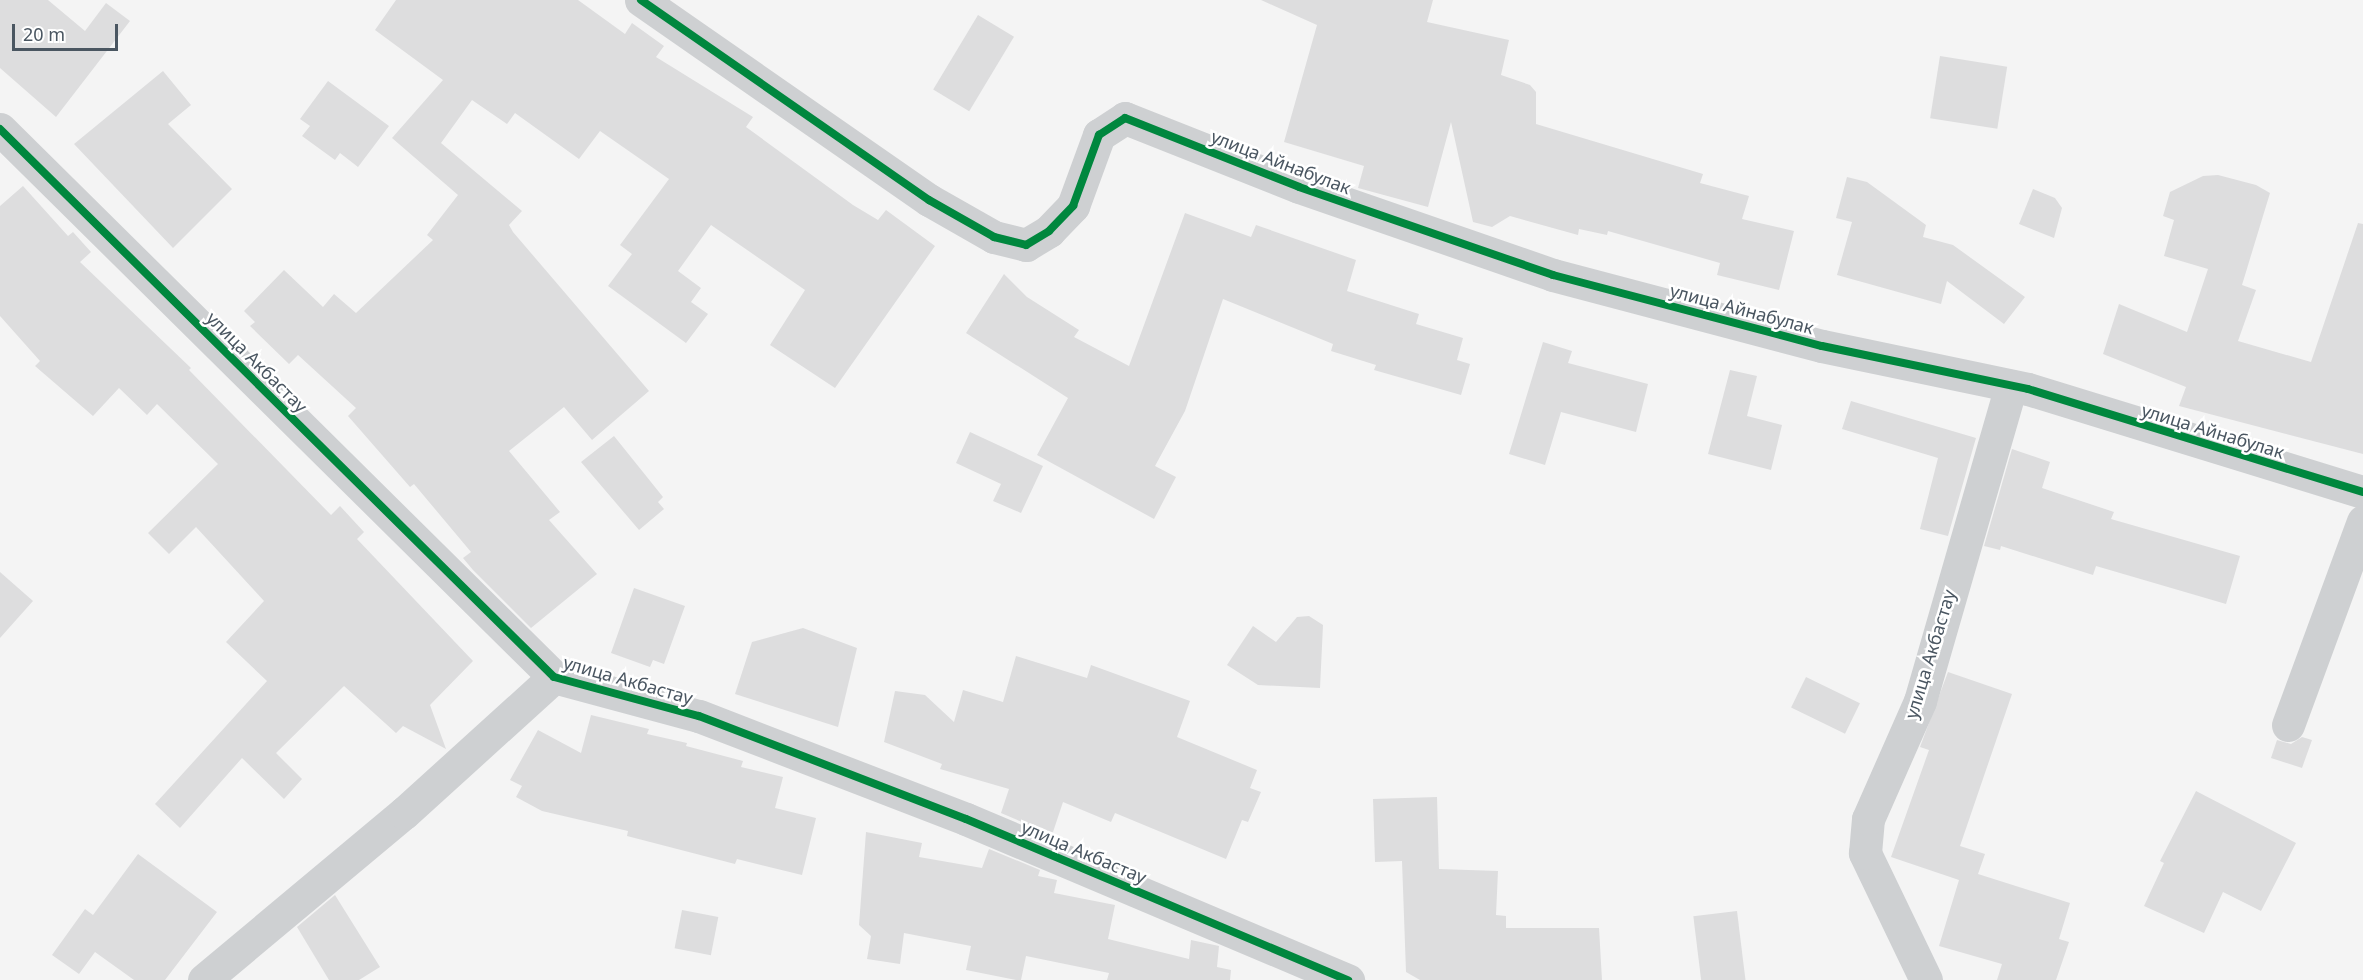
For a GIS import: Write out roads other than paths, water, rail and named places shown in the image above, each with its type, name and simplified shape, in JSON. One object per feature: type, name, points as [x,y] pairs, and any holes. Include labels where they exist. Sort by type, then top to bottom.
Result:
[{"type":"street","name":"улица Айнабулак","points":[[641,0],[929,200],[994,237],[1026,245],[1073,206],[1099,135],[1125,118],[1299,187],[1553,275],[1822,346],[2011,386],[2363,492]]},
{"type":"street","name":"улица Акбастау","points":[[0,129],[554,677],[699,716],[966,819],[1348,980]]},
{"type":"street","name":"улица Акбастау","points":[[1926,980],[1865,853],[1868,819],[1920,701],[2011,386]]},
{"type":"street","points":[[2288,725],[2363,521]]},
{"type":"street","points":[[204,980],[404,813],[554,677]]}]
